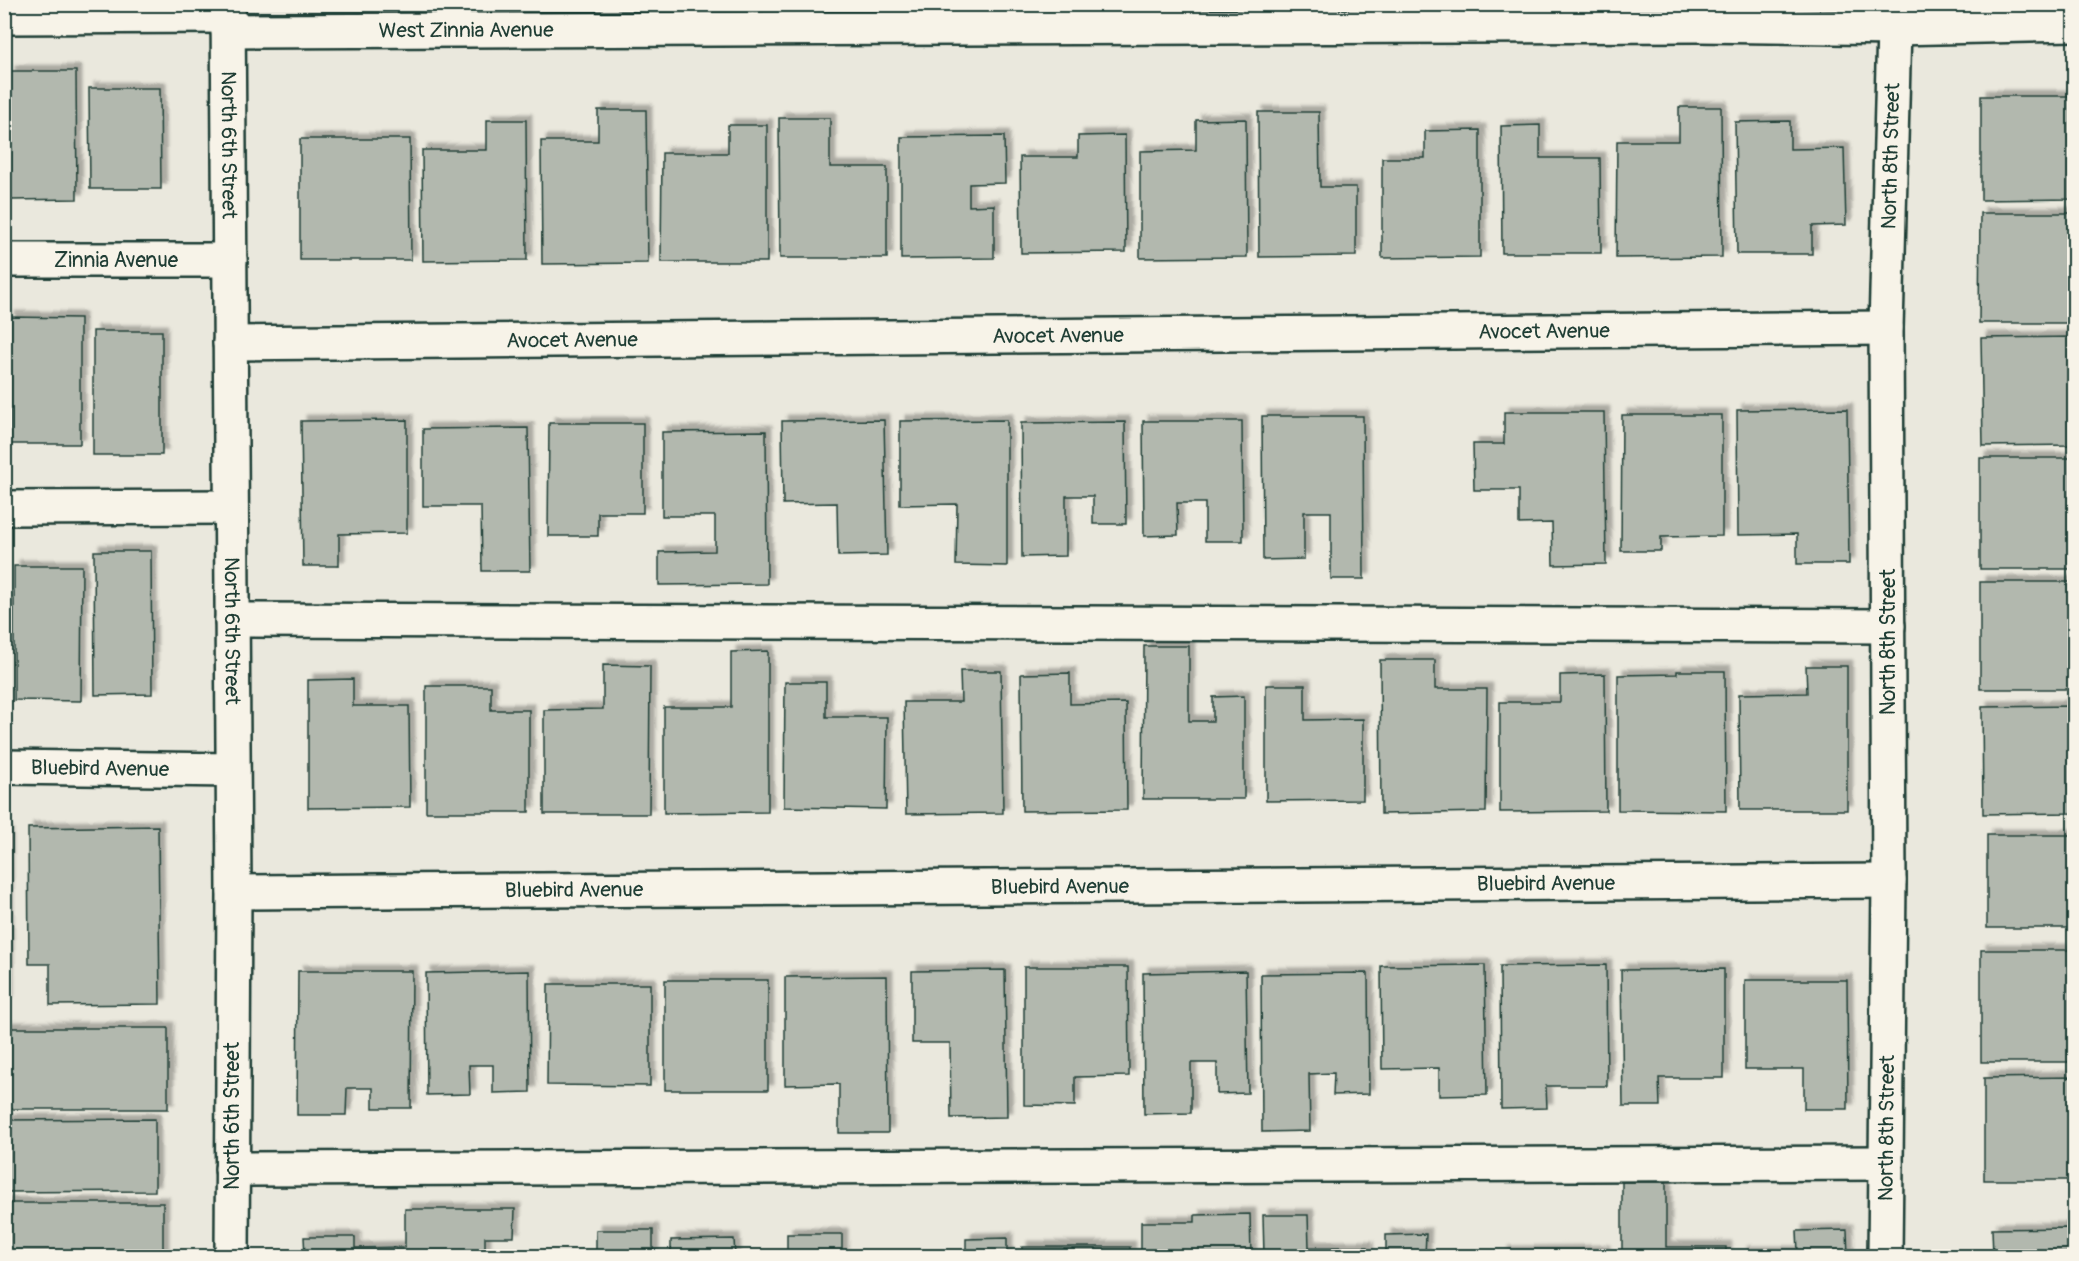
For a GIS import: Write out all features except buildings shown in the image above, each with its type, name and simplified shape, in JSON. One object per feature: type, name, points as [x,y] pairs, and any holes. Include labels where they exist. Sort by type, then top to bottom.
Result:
[{"type":"street","name":"West Zinnia Avenue","points":[[4,17],[1698,15],[1894,28],[2056,18]]},
{"type":"street","name":"North 6th Street","points":[[228,17],[234,892],[232,1257]]},
{"type":"street","name":"North 8th Street","points":[[1885,1257],[1889,880],[1886,328],[1894,28]]},
{"type":"street","name":"Zinnia Avenue","points":[[4,260],[230,260]]},
{"type":"street","name":"Avocet Avenue","points":[[230,343],[1886,328]]},
{"type":"street","points":[[4,508],[231,507]]},
{"type":"street","points":[[232,620],[1887,626]]},
{"type":"street","name":"Bluebird Avenue","points":[[4,767],[233,770]]},
{"type":"street","name":"Bluebird Avenue","points":[[234,892],[1889,880]]},
{"type":"street","points":[[232,1169],[1886,1163]]}]
